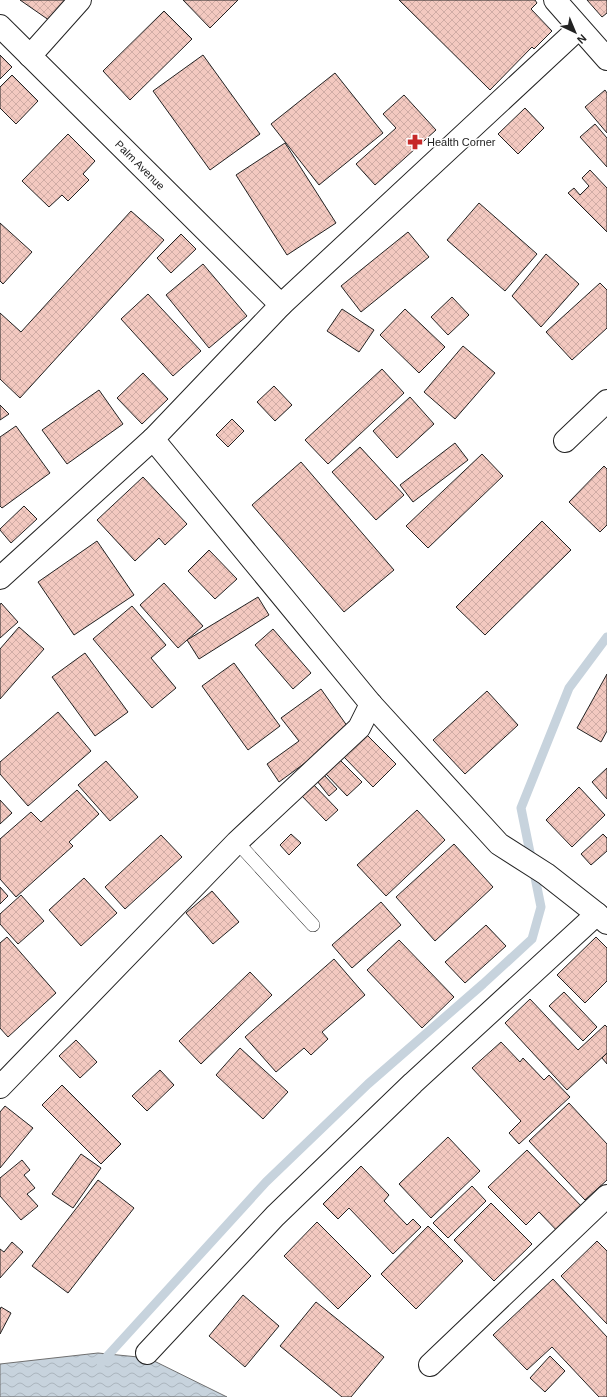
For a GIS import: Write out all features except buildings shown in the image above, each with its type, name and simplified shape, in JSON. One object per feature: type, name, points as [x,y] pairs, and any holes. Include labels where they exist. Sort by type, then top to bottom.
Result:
[{"type":"street","points":[[30,56],[80,0]]},
{"type":"street","points":[[555,0],[607,59]]},
{"type":"street","name":"Palm Avenue","points":[[0,26],[281,305]]},
{"type":"street","points":[[0,578],[153,439],[281,305],[579,28]]},
{"type":"street","points":[[565,441],[607,401]]},
{"type":"street","points":[[147,1353],[275,1216],[414,1083],[602,918],[546,874],[499,844],[371,704],[153,439]]},
{"type":"street","points":[[0,1088],[237,842],[359,728],[371,704]]},
{"type":"street","points":[[430,1365],[607,1196]]},
{"type":"lane","points":[[237,842],[313,926]]},
{"type":"water","points":[[98,1353],[148,1358],[227,1397],[0,1397],[0,1364]]},
{"type":"waterway","points":[[101,1363],[266,1182],[368,1084],[483,984],[532,939],[541,907],[521,808],[569,688],[607,637]]},
{"type":"place","name":"Health Corner","points":[[415,142]]}]
